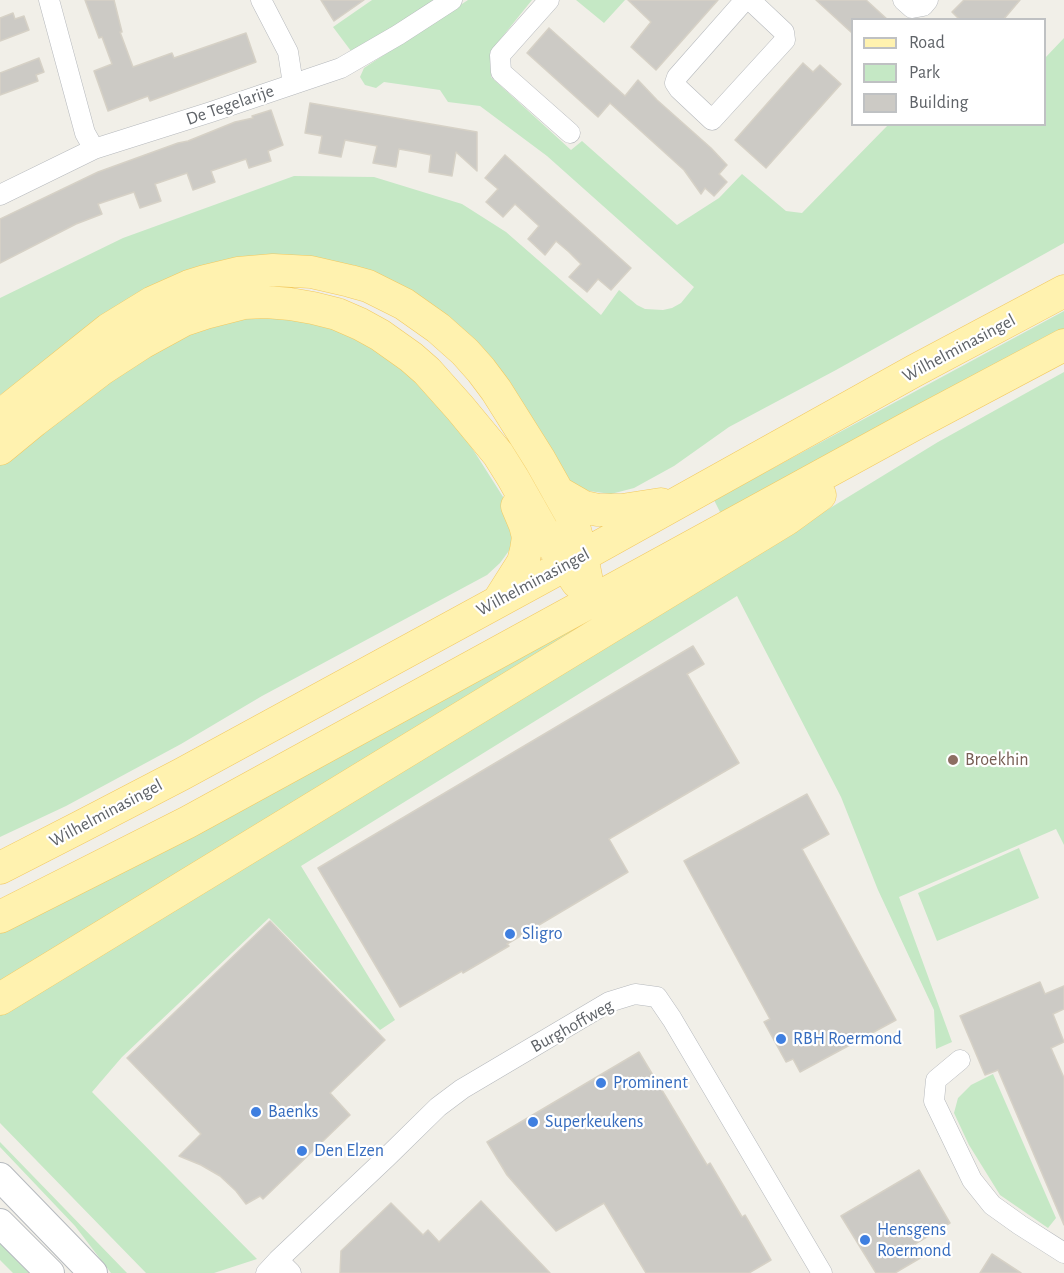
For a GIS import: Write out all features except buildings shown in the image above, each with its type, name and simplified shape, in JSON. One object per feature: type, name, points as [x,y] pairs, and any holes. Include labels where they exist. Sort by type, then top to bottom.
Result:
[{"type":"main road","points":[[0,416],[109,329],[175,292],[205,281],[238,273],[273,270],[311,272],[368,286],[421,315],[453,340],[481,370],[501,398],[571,515],[574,561],[591,602]]},
{"type":"main road","name":"Wilhelminasingel","points":[[0,868],[182,774],[574,561],[903,377],[1064,291]]},
{"type":"main road","points":[[0,449],[102,369],[142,342],[184,321],[244,303],[266,302],[313,308],[337,314],[360,324],[388,340],[427,371],[498,454],[543,531],[574,561]]},
{"type":"main road","points":[[0,916],[188,822],[1064,345]]},
{"type":"main road","points":[[0,999],[787,519],[917,423]]},
{"type":"main road","points":[[498,454],[528,537],[523,562],[498,601]]},
{"type":"main road","points":[[558,492],[585,507],[598,510],[622,510],[680,502]]},
{"type":"main road","points":[[0,1178],[93,1273]]},
{"type":"main road","points":[[0,1223],[50,1273]]},
{"type":"street","points":[[49,0],[85,133],[94,149]]},
{"type":"street","points":[[261,0],[288,52],[293,84]]},
{"type":"street","name":"De Tegelarije","points":[[1,193],[94,149],[341,68],[452,0]]},
{"type":"street","points":[[549,0],[500,55],[501,72],[570,134]]},
{"type":"street","points":[[745,0],[677,77],[675,84],[712,120],[785,40],[784,32],[750,0]]},
{"type":"street","points":[[903,0],[912,8],[923,6],[928,0]]},
{"type":"street","name":"Burghoffweg","points":[[257,1273],[278,1269],[438,1107],[462,1089],[609,1002],[635,994],[657,997],[672,1018],[822,1273]]},
{"type":"street","points":[[960,1060],[936,1080],[934,1101],[972,1180],[992,1205],[1064,1253]]},
{"type":"green space","points":[[372,0],[441,0],[351,51],[333,27]]},
{"type":"green space","points":[[468,0],[532,0],[490,52],[491,77],[571,150],[582,141],[677,225],[719,198],[742,174],[786,211],[802,213],[887,126],[1046,126],[1046,57],[1064,38],[1064,243],[729,427],[674,466],[634,488],[611,494],[589,491],[575,486],[555,471],[498,381],[330,261],[46,363],[0,395],[0,298],[123,238],[294,176],[374,177],[462,204],[506,232],[601,315],[619,290],[645,309],[663,310],[681,303],[694,287],[547,156],[480,106],[448,102],[440,90],[384,82],[376,88],[365,85],[360,77],[364,68]]},
{"type":"green space","points":[[576,0],[625,0],[604,23]]},
{"type":"green space","points":[[1064,311],[1064,334],[723,518],[714,500]]},
{"type":"green space","points":[[266,314],[303,319],[342,331],[374,346],[410,372],[453,418],[512,511],[511,548],[487,575],[262,696],[181,744],[66,806],[0,837],[0,458],[38,429],[182,336],[228,319]]},
{"type":"green space","points":[[1064,372],[1064,845],[1056,829],[899,897],[952,1042],[936,1049],[934,1010],[878,890],[841,797],[737,596],[301,866],[395,1020],[380,1030],[269,918],[122,1057],[92,1092],[257,1259],[214,1273],[146,1273],[0,1123],[0,1006],[938,442]]},
{"type":"green space","points":[[777,515],[0,991],[0,931]]},
{"type":"green space","points":[[1019,848],[1039,898],[937,941],[918,893]]},
{"type":"green space","points":[[993,1074],[1056,1218],[1048,1228],[1000,1195],[969,1145],[954,1113],[958,1098],[971,1085]]},
{"type":"green space","points":[[0,1142],[127,1273],[111,1273],[75,1226],[0,1147]]},
{"type":"green space","points":[[0,1243],[29,1273],[13,1273],[0,1260]]},
{"type":"place","name":"Broekhin","points":[[953,760]]},
{"type":"place","name":"Sligro","points":[[510,934]]},
{"type":"place","name":"RBH Roermond","points":[[781,1039]]},
{"type":"place","name":"Prominent","points":[[601,1083]]},
{"type":"place","name":"Baenks","points":[[256,1112]]},
{"type":"place","name":"Superkeukens","points":[[533,1122]]},
{"type":"place","name":"Den Elzen","points":[[302,1151]]},
{"type":"place","name":"Hensgens Roermond","points":[[865,1240]]}]
